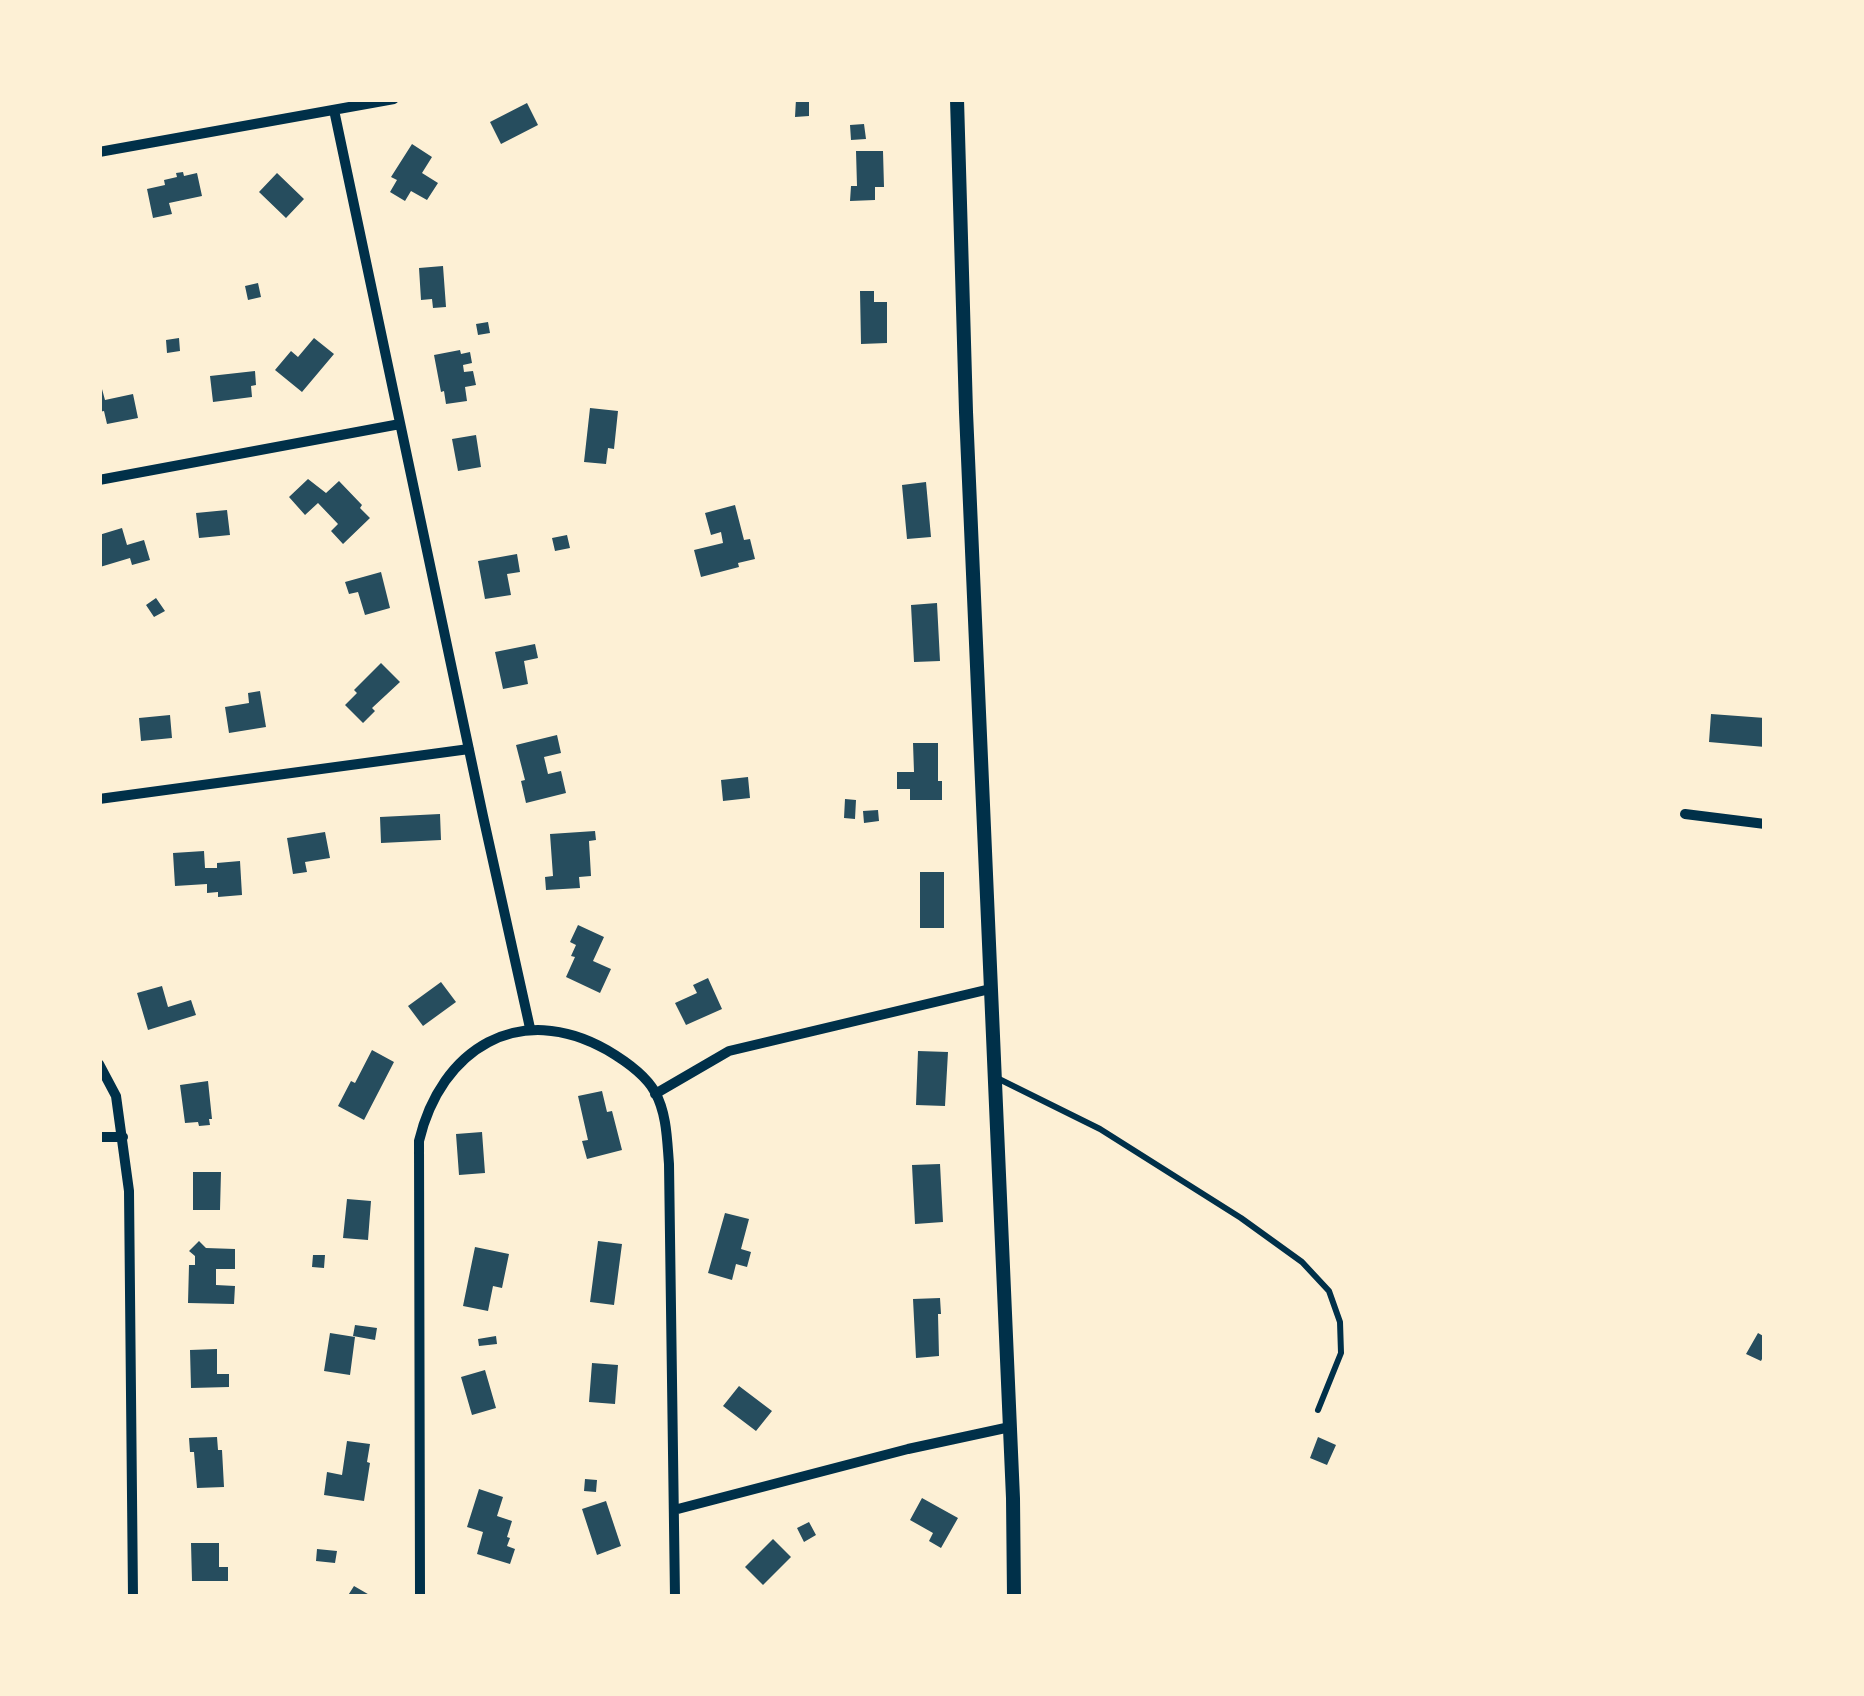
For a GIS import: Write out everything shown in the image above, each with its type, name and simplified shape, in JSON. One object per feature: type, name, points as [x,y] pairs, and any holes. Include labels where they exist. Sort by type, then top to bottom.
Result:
[{"type":"street","points":[[99,152],[394,99]]},
{"type":"street","points":[[957,99],[1014,1597]]},
{"type":"street","points":[[334,110],[530,1028]]},
{"type":"street","points":[[99,480],[400,424]]},
{"type":"street","points":[[99,800],[469,749]]},
{"type":"street","points":[[1685,814],[1765,824]]},
{"type":"street","points":[[656,1094],[729,1051],[990,989]]},
{"type":"street","points":[[420,1597],[419,1141],[433,1100],[454,1069],[487,1043],[530,1028],[549,1028],[612,1053],[656,1094],[666,1132],[675,1597]]},
{"type":"street","points":[[99,1064],[116,1096],[129,1191],[133,1597]]},
{"type":"street","points":[[99,1137],[123,1136]]},
{"type":"street","points":[[674,1510],[1010,1427]]},
{"type":"lane","points":[[994,1077],[1100,1129],[1302,1262],[1329,1291],[1340,1322],[1341,1353],[1318,1410]]},
{"type":"building","points":[[796,99],[809,99],[809,116],[795,117]]},
{"type":"building","points":[[527,103],[538,125],[501,144],[490,122]]},
{"type":"building","points":[[864,124],[866,139],[851,140],[850,125]]},
{"type":"building","points":[[412,144],[432,157],[422,173],[438,183],[427,200],[411,191],[405,201],[390,192],[397,180],[391,177]]},
{"type":"building","points":[[856,151],[883,151],[884,187],[875,187],[875,200],[850,201],[851,186],[857,186]]},
{"type":"building","points":[[183,172],[184,176],[197,173],[202,196],[169,203],[172,214],[153,218],[147,189],[165,185],[164,180]]},
{"type":"building","points":[[277,173],[304,199],[286,218],[259,192]]},
{"type":"building","points":[[443,266],[446,307],[433,308],[432,299],[421,300],[419,268]]},
{"type":"building","points":[[258,283],[261,297],[248,300],[245,286]]},
{"type":"building","points":[[860,291],[874,291],[874,302],[887,302],[887,343],[861,344]]},
{"type":"building","points":[[488,322],[490,333],[478,335],[476,324]]},
{"type":"building","points":[[179,338],[180,351],[167,353],[166,340]]},
{"type":"building","points":[[314,338],[334,354],[302,392],[275,370],[291,351],[298,357]]},
{"type":"building","points":[[460,350],[461,354],[470,352],[472,363],[463,365],[464,372],[473,371],[476,385],[465,387],[467,401],[446,404],[434,355]]},
{"type":"building","points":[[255,371],[252,397],[213,402],[210,376]]},
{"type":"building","points":[[99,378],[105,400],[133,394],[138,418],[107,424],[104,411],[99,412]]},
{"type":"building","points":[[590,408],[618,411],[614,449],[608,448],[606,464],[584,462]]},
{"type":"building","points":[[476,435],[481,467],[458,471],[452,439]]},
{"type":"building","points":[[308,479],[326,493],[339,481],[370,518],[343,544],[331,531],[338,524],[318,503],[305,515],[289,497]]},
{"type":"building","points":[[926,482],[931,537],[907,539],[902,485]]},
{"type":"building","points":[[735,505],[744,540],[750,539],[755,559],[701,577],[694,550],[723,543],[721,532],[711,535],[705,513]]},
{"type":"building","points":[[227,510],[230,535],[199,538],[196,513]]},
{"type":"building","points":[[122,528],[127,545],[144,540],[150,560],[132,565],[130,558],[100,567],[99,535]]},
{"type":"building","points":[[567,535],[570,548],[555,551],[552,538]]},
{"type":"building","points":[[517,554],[520,572],[507,574],[511,595],[485,599],[478,561]]},
{"type":"building","points":[[381,572],[390,608],[365,615],[358,592],[349,594],[345,582]]},
{"type":"building","points":[[156,598],[165,611],[154,617],[146,605]]},
{"type":"building","points":[[937,603],[940,661],[914,662],[911,605]]},
{"type":"building","points":[[535,644],[538,658],[524,661],[528,684],[503,689],[495,652]]},
{"type":"building","points":[[381,663],[400,682],[363,723],[345,705]]},
{"type":"building","points":[[260,691],[266,727],[229,733],[225,707],[249,703],[248,693]]},
{"type":"building","points":[[1711,714],[1765,718],[1765,747],[1709,742]]},
{"type":"building","points":[[170,715],[172,738],[141,741],[139,718]]},
{"type":"building","points":[[557,735],[561,753],[544,757],[548,774],[561,771],[566,793],[526,803],[516,745]]},
{"type":"building","points":[[913,743],[938,743],[942,800],[910,800],[910,789],[897,789],[897,772],[914,772]]},
{"type":"building","points":[[748,777],[750,798],[723,801],[721,780]]},
{"type":"building","points":[[845,799],[856,800],[855,819],[844,818]]},
{"type":"building","points":[[878,810],[879,821],[864,823],[863,811]]},
{"type":"building","points":[[440,814],[441,840],[381,843],[380,817]]},
{"type":"building","points":[[595,831],[596,840],[589,841],[591,876],[579,877],[580,888],[546,890],[545,877],[553,876],[550,834]]},
{"type":"building","points":[[325,832],[330,858],[305,862],[307,872],[293,874],[287,838]]},
{"type":"building","points":[[204,851],[205,868],[240,861],[242,895],[218,897],[218,892],[207,893],[207,884],[175,886],[173,853]]},
{"type":"building","points":[[920,872],[944,872],[944,928],[920,928]]},
{"type":"building","points":[[578,925],[604,937],[593,961],[611,969],[600,993],[566,977],[575,957],[571,956],[576,945],[570,942]]},
{"type":"building","points":[[708,978],[722,1009],[686,1025],[675,1003],[697,993],[693,985]]},
{"type":"building","points":[[441,982],[456,1002],[423,1026],[408,1006]]},
{"type":"building","points":[[162,986],[168,1007],[191,1000],[196,1015],[148,1030],[137,993]]},
{"type":"building","points":[[372,1050],[394,1062],[364,1120],[338,1106]]},
{"type":"building","points":[[918,1051],[948,1052],[945,1106],[916,1105]]},
{"type":"building","points":[[208,1081],[210,1125],[185,1123],[180,1085]]},
{"type":"building","points":[[602,1091],[622,1150],[587,1159],[582,1141],[588,1140],[578,1096]]},
{"type":"building","points":[[482,1132],[485,1173],[459,1175],[456,1134]]},
{"type":"building","points":[[940,1164],[943,1222],[915,1224],[912,1165]]},
{"type":"building","points":[[193,1172],[221,1172],[220,1210],[193,1210]]},
{"type":"building","points":[[347,1199],[371,1201],[368,1240],[343,1238]]},
{"type":"building","points":[[725,1213],[749,1219],[741,1249],[751,1252],[747,1267],[736,1264],[732,1280],[708,1273]]},
{"type":"building","points":[[199,1241],[206,1248],[235,1249],[235,1269],[216,1269],[216,1285],[235,1286],[234,1304],[188,1303],[189,1265],[195,1265],[189,1251]]},
{"type":"building","points":[[598,1241],[622,1244],[614,1305],[590,1302]]},
{"type":"building","points":[[475,1247],[509,1254],[502,1288],[493,1286],[488,1311],[463,1306]]},
{"type":"building","points":[[313,1255],[325,1255],[324,1268],[312,1267]]},
{"type":"building","points":[[940,1298],[939,1356],[916,1358],[913,1299]]},
{"type":"building","points":[[355,1325],[377,1328],[375,1340],[353,1336]]},
{"type":"building","points":[[330,1333],[355,1337],[350,1375],[324,1371]]},
{"type":"building","points":[[1758,1333],[1765,1337],[1761,1361],[1746,1354]]},
{"type":"building","points":[[496,1336],[497,1344],[479,1346],[478,1339]]},
{"type":"building","points":[[217,1349],[217,1374],[229,1374],[229,1387],[191,1388],[190,1350]]},
{"type":"building","points":[[592,1363],[618,1365],[615,1404],[589,1402]]},
{"type":"building","points":[[485,1370],[496,1408],[472,1415],[461,1377]]},
{"type":"building","points":[[739,1386],[772,1411],[756,1431],[723,1406]]},
{"type":"building","points":[[217,1437],[224,1487],[197,1488],[189,1438]]},
{"type":"building","points":[[1318,1437],[1336,1445],[1327,1465],[1310,1458]]},
{"type":"building","points":[[347,1441],[370,1444],[364,1501],[324,1495],[327,1472],[342,1475]]},
{"type":"building","points":[[585,1479],[597,1480],[596,1492],[584,1491]]},
{"type":"building","points":[[479,1489],[503,1497],[497,1516],[512,1521],[507,1546],[515,1549],[510,1564],[477,1554],[483,1532],[467,1527]]},
{"type":"building","points":[[922,1498],[958,1518],[941,1548],[929,1541],[933,1533],[910,1520]]},
{"type":"building","points":[[606,1501],[621,1546],[597,1555],[582,1509]]},
{"type":"building","points":[[809,1522],[816,1535],[804,1542],[797,1528]]},
{"type":"building","points":[[773,1539],[791,1557],[763,1585],[745,1567]]},
{"type":"building","points":[[191,1543],[219,1543],[219,1567],[228,1567],[228,1581],[192,1581]]},
{"type":"building","points":[[317,1549],[337,1551],[335,1563],[316,1561]]},
{"type":"building","points":[[354,1586],[373,1597],[347,1597]]}]
